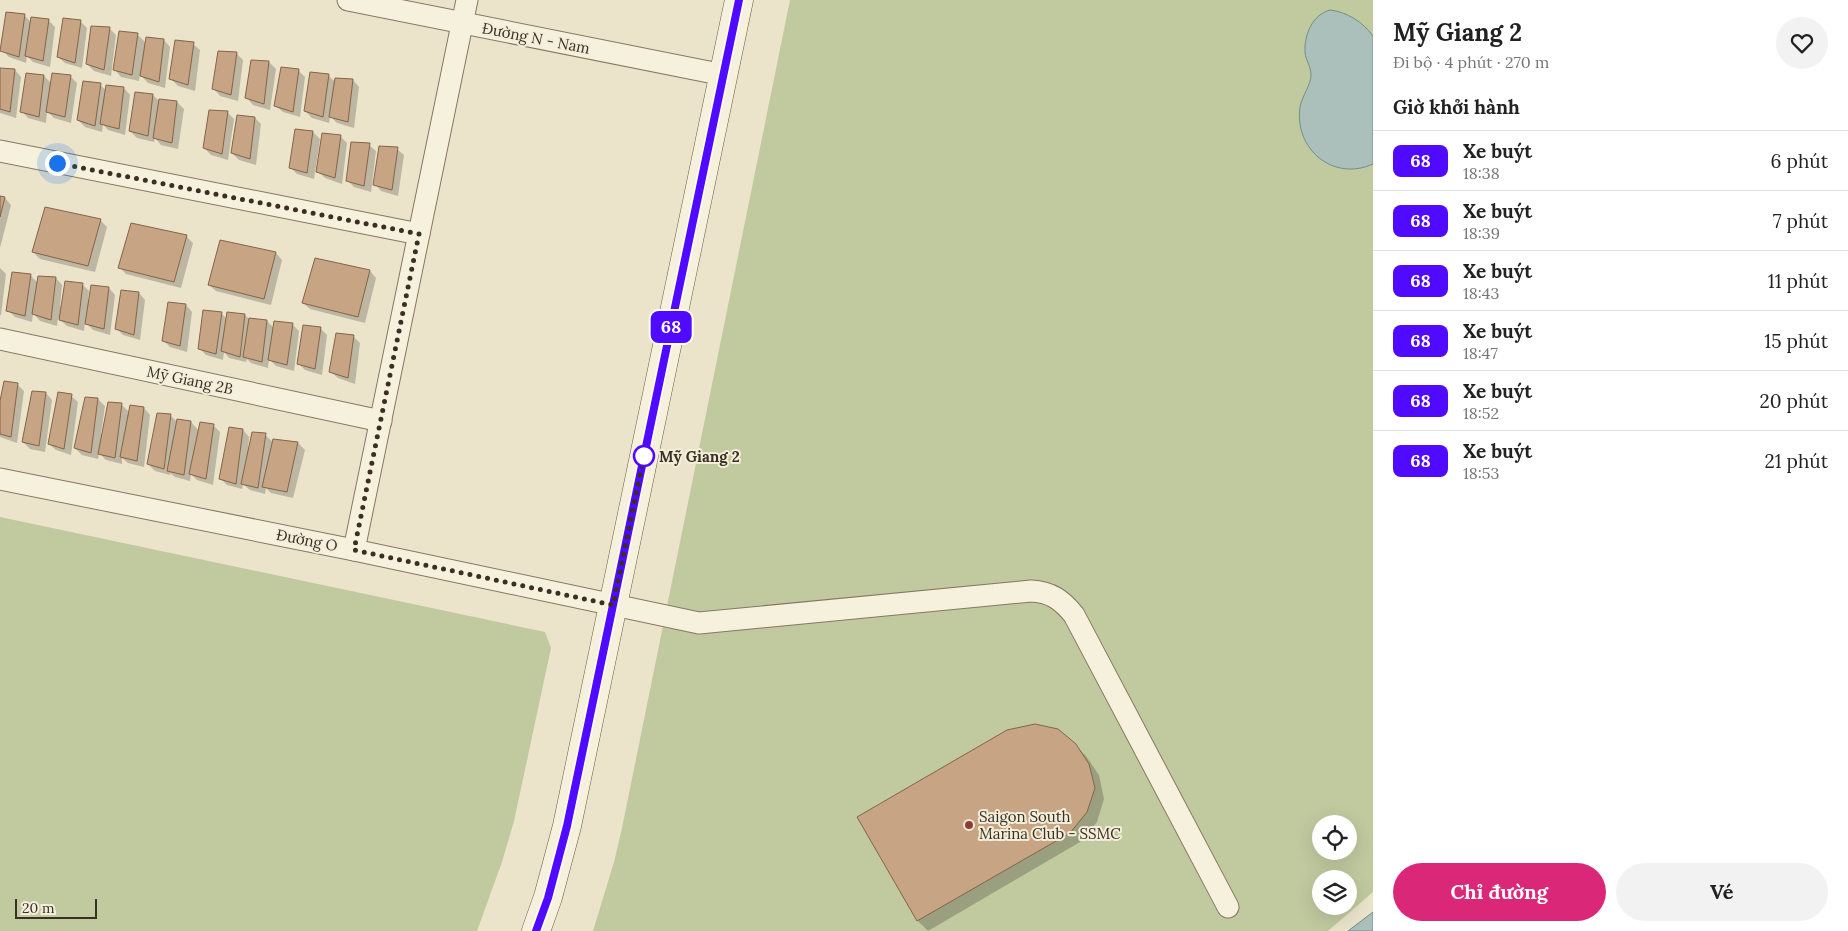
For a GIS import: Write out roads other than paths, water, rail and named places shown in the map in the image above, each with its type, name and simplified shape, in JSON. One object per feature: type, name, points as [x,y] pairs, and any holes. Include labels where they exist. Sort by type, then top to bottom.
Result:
[{"type":"main road","points":[[536,931],[548,898],[567,826],[739,0]]},
{"type":"street","name":"Đường N - Nam","points":[[348,0],[724,75]]},
{"type":"street","points":[[354,550],[467,0]]},
{"type":"street","points":[[0,151],[419,234]]},
{"type":"street","name":"Mỹ Giang 2B","points":[[0,339],[381,421]]},
{"type":"street","name":"Đường O","points":[[0,479],[354,550],[699,623],[1031,591],[1047,593],[1055,596],[1074,615],[1228,907]]},
{"type":"water","points":[[1330,10],[1354,18],[1373,36],[1373,164],[1358,168],[1344,169],[1331,165],[1319,158],[1303,136],[1300,122],[1300,107],[1310,83],[1311,75],[1305,53],[1306,39],[1310,27],[1318,16]]},
{"type":"water","points":[[1373,912],[1373,931],[1348,931]]},
{"type":"place","name":"Mỹ Giang 2","points":[[644,456]]},
{"type":"place","name":"Saigon South Marina Club - SSMC","points":[[969,825]]}]
